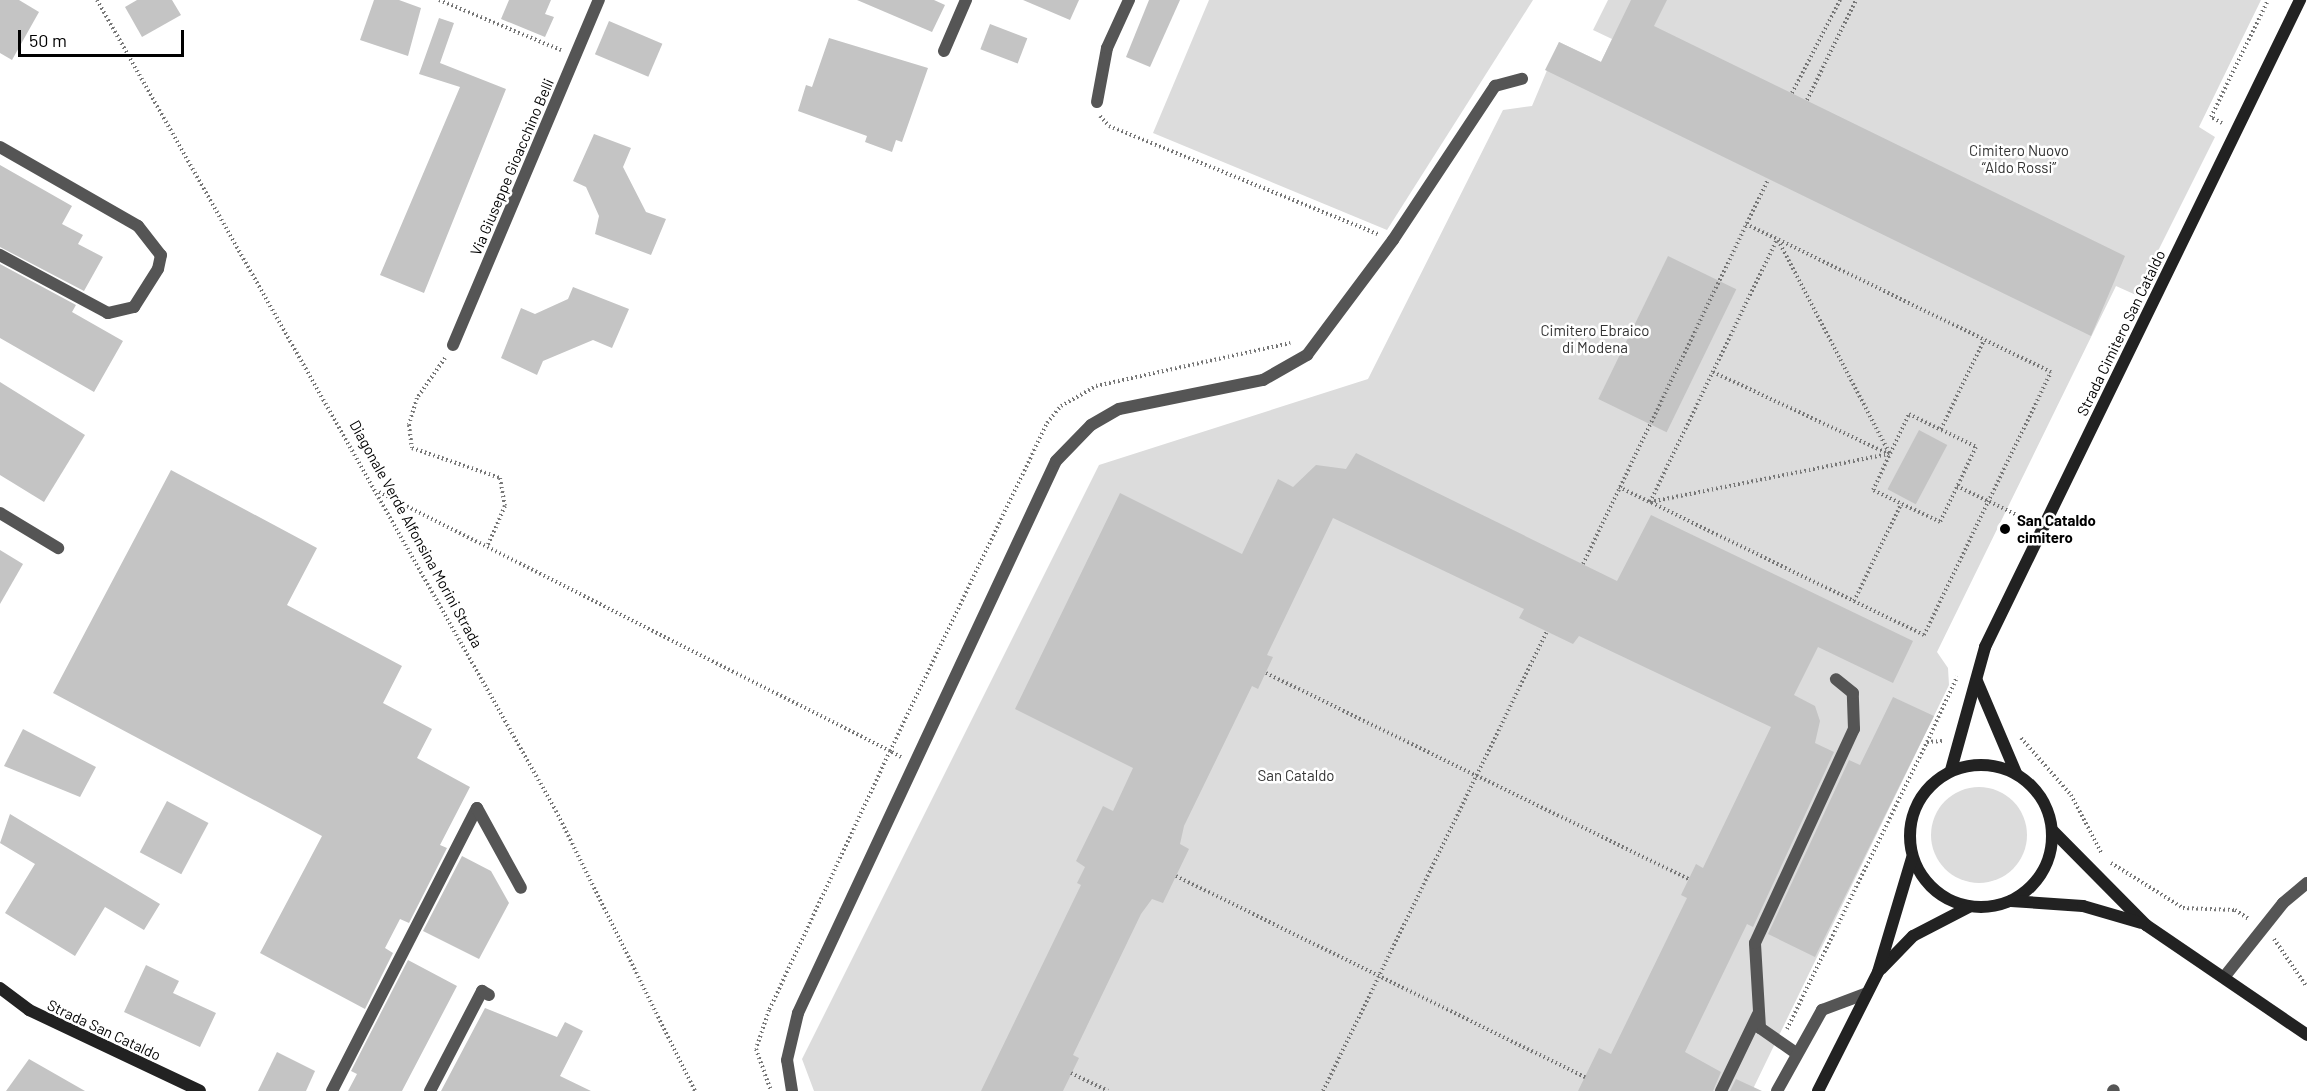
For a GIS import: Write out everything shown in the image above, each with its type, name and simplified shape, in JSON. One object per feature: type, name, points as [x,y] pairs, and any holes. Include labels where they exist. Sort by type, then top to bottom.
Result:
[{"type":"street","name":"Via Giuseppe Gioacchino Belli","points":[[453,345],[599,0]]},
{"type":"street","points":[[944,51],[966,0]]},
{"type":"street","points":[[1097,102],[1107,48],[1129,0]]},
{"type":"street","name":"Strada Cimitero San Cataldo","points":[[1951,770],[1957,740],[1977,681],[1985,647],[2300,0]]},
{"type":"street","points":[[792,1091],[787,1059],[798,1013],[1056,461],[1091,425],[1119,409],[1263,380],[1306,355],[1393,240],[1495,86],[1522,79]]},
{"type":"street","points":[[0,147],[138,226],[160,255],[158,269],[134,307],[108,313],[0,255]]},
{"type":"street","points":[[0,513],[58,548]]},
{"type":"street","points":[[1796,1053],[1764,1035],[1758,1014],[1755,943],[1854,729],[1853,693],[1836,679]]},
{"type":"street","points":[[1977,681],[2016,773],[2041,798],[2052,830],[2146,925],[2225,976],[2307,1035]]},
{"type":"street","points":[[1818,1091],[1878,972],[1912,856],[1909,831],[1915,806],[1929,785],[1951,770],[1984,764],[2016,773]]},
{"type":"street","points":[[332,1091],[477,808],[521,888]]},
{"type":"street","points":[[2010,902],[2046,865],[2052,830]]},
{"type":"street","points":[[1912,856],[1933,890],[1969,907]]},
{"type":"street","points":[[2225,976],[2261,928],[2307,883]]},
{"type":"street","points":[[1878,972],[1913,936],[1969,907],[2010,902],[2083,906],[2146,925]]},
{"type":"street","name":"Strada San Cataldo","points":[[0,988],[29,1010],[200,1091]]},
{"type":"street","points":[[430,1091],[482,991],[489,995]]},
{"type":"street","points":[[1777,1091],[1796,1053],[1822,1010],[1867,993]]},
{"type":"street","points":[[1721,1091],[1758,1014]]},
{"type":"path","name":"Diagonale Verde Alfonsina Morini Strada","points":[[97,0],[378,492],[556,811],[695,1091]]},
{"type":"path","points":[[440,0],[576,56]]},
{"type":"path","points":[[1792,93],[1840,0]]},
{"type":"path","points":[[1807,100],[1856,0]]},
{"type":"path","points":[[2211,117],[2268,0]]},
{"type":"path","points":[[1097,102],[1108,126],[1393,240]]},
{"type":"path","points":[[1582,564],[1768,179]]},
{"type":"path","points":[[1619,487],[1924,635],[2051,372],[1746,224]]},
{"type":"path","points":[[1650,502],[1777,239]]},
{"type":"path","points":[[1777,239],[1890,454]]},
{"type":"path","points":[[1941,429],[1984,340]]},
{"type":"path","points":[[453,345],[417,398],[409,425],[412,448],[500,478],[505,506],[488,547]]},
{"type":"path","points":[[1713,372],[1890,454]]},
{"type":"path","points":[[1910,414],[1976,447],[1940,522],[1873,490],[1890,454],[1910,414]]},
{"type":"path","points":[[1650,502],[1890,454]]},
{"type":"path","points":[[1957,486],[2032,522]]},
{"type":"path","points":[[378,492],[890,752],[769,1010],[756,1049],[771,1091]]},
{"type":"path","points":[[1854,601],[1901,504]]},
{"type":"path","points":[[1323,1091],[1546,631]]},
{"type":"path","points":[[1266,673],[1688,879]]},
{"type":"path","points":[[1999,737],[2019,736],[2041,755],[2071,795],[2104,858],[2167,902],[2183,908],[2235,910],[2286,949],[2307,987]]},
{"type":"path","points":[[1779,1044],[1927,742],[1957,740]]},
{"type":"path","points":[[1176,876],[1585,1077]]},
{"type":"path","points":[[1071,1073],[1108,1091]]},
{"type":"green space","points":[[1209,0],[1533,0],[1387,230],[1153,133]]},
{"type":"green space","points":[[1608,0],[2261,0],[2199,127],[2215,137],[2136,295],[2116,286],[1937,652],[1948,668],[1949,685],[1752,1091],[814,1091],[802,1059],[1099,465],[1368,379],[1503,110],[1532,106],[1559,42],[1601,62],[1612,39],[1593,30]]},
{"type":"green space","points":[[1979,787],[1997,790],[2013,801],[2024,817],[2027,835],[2024,853],[2013,869],[1997,880],[1979,883],[1961,880],[1945,869],[1934,853],[1931,835],[1934,817],[1945,801],[1961,790]]},
{"type":"building","points":[[0,0],[19,0],[39,12],[12,60],[0,53]]},
{"type":"building","points":[[137,0],[172,0],[181,15],[142,37],[125,7]]},
{"type":"building","points":[[374,0],[399,0],[421,8],[408,56],[360,40]]},
{"type":"building","points":[[509,0],[551,0],[545,14],[554,17],[545,37],[501,19]]},
{"type":"building","points":[[857,0],[934,0],[945,5],[932,32]]},
{"type":"building","points":[[1023,0],[1079,0],[1070,20]]},
{"type":"building","points":[[1149,0],[1180,0],[1150,67],[1126,57]]},
{"type":"building","points":[[1631,0],[1667,0],[1654,26],[2125,256],[2091,336],[1545,70],[1559,42],[1601,62]]},
{"type":"building","points":[[439,18],[454,23],[440,63],[506,89],[424,293],[380,275],[460,87],[419,74]]},
{"type":"building","points":[[609,21],[662,44],[648,77],[595,54]]},
{"type":"building","points":[[990,24],[1027,38],[1018,64],[980,49]]},
{"type":"building","points":[[829,38],[928,68],[902,142],[896,140],[892,152],[865,142],[867,136],[798,111],[806,85],[812,87]]},
{"type":"building","points":[[594,134],[631,148],[623,167],[646,212],[666,219],[651,255],[595,234],[599,216],[586,187],[573,181]]},
{"type":"building","points":[[0,165],[72,206],[62,224],[83,235],[78,244],[103,257],[84,291],[0,247]]},
{"type":"building","points":[[1668,256],[1736,289],[1667,432],[1598,399]]},
{"type":"building","points":[[0,264],[76,305],[72,312],[123,341],[94,392],[0,338]]},
{"type":"building","points":[[573,287],[629,309],[612,348],[593,340],[543,361],[537,375],[501,358],[521,308],[535,314],[568,299]]},
{"type":"building","points":[[0,382],[85,435],[44,502],[0,475]]},
{"type":"building","points":[[1919,430],[1947,445],[1916,504],[1888,489]]},
{"type":"building","points":[[1356,453],[1617,581],[1651,515],[1913,641],[1893,683],[1818,647],[1794,695],[1815,706],[1820,721],[1815,743],[1834,752],[1753,927],[1747,924],[1685,1052],[1721,1072],[1713,1091],[1578,1091],[1599,1048],[1611,1054],[1687,898],[1681,895],[1696,864],[1703,868],[1771,727],[1579,636],[1573,644],[1519,618],[1524,609],[1333,518],[1267,655],[1273,657],[1258,689],[1252,686],[1184,826],[1180,844],[1189,849],[1163,903],[1152,899],[1141,914],[1073,1055],[1079,1058],[1063,1091],[981,1091],[1081,885],[1077,883],[1085,867],[1076,861],[1103,806],[1113,811],[1133,768],[1015,709],[1120,493],[1242,554],[1278,479],[1293,487],[1316,465],[1346,469]]},
{"type":"building","points":[[171,470],[317,548],[287,605],[402,666],[383,703],[432,729],[417,758],[470,787],[440,845],[447,848],[409,923],[400,919],[385,948],[393,953],[365,1009],[260,953],[322,836],[53,693]]},
{"type":"building","points":[[0,550],[23,564],[0,604]]},
{"type":"building","points":[[1893,697],[1934,716],[1815,957],[1768,934],[1849,760],[1860,765]]},
{"type":"building","points":[[23,729],[96,767],[80,797],[4,766]]},
{"type":"building","points":[[167,801],[208,823],[181,874],[140,852]]},
{"type":"building","points":[[10,814],[160,904],[144,930],[105,907],[75,956],[5,913],[35,864],[0,843]]},
{"type":"building","points":[[462,856],[491,871],[509,903],[479,959],[423,931]]},
{"type":"building","points":[[408,960],[457,986],[402,1091],[348,1091],[357,1074],[351,1071]]},
{"type":"building","points":[[146,965],[179,981],[173,993],[216,1013],[200,1047],[124,1012]]},
{"type":"building","points":[[485,1008],[557,1037],[565,1022],[583,1031],[560,1076],[591,1091],[441,1091]]},
{"type":"building","points":[[277,1052],[315,1071],[306,1091],[258,1091]]},
{"type":"building","points":[[29,1059],[85,1091],[6,1091]]},
{"type":"building","points":[[1736,1079],[1762,1091],[1730,1091]]},
{"type":"place","name":"San Cataldo cimitero","points":[[2005,529]]},
{"type":"park label","name":"Cimitero Nuovo “Aldo Rossi”","points":[[2019,158]]},
{"type":"park label","name":"Cimitero Ebraico di Modena","points":[[1595,338]]},
{"type":"park label","name":"San Cataldo","points":[[1296,776]]}]
